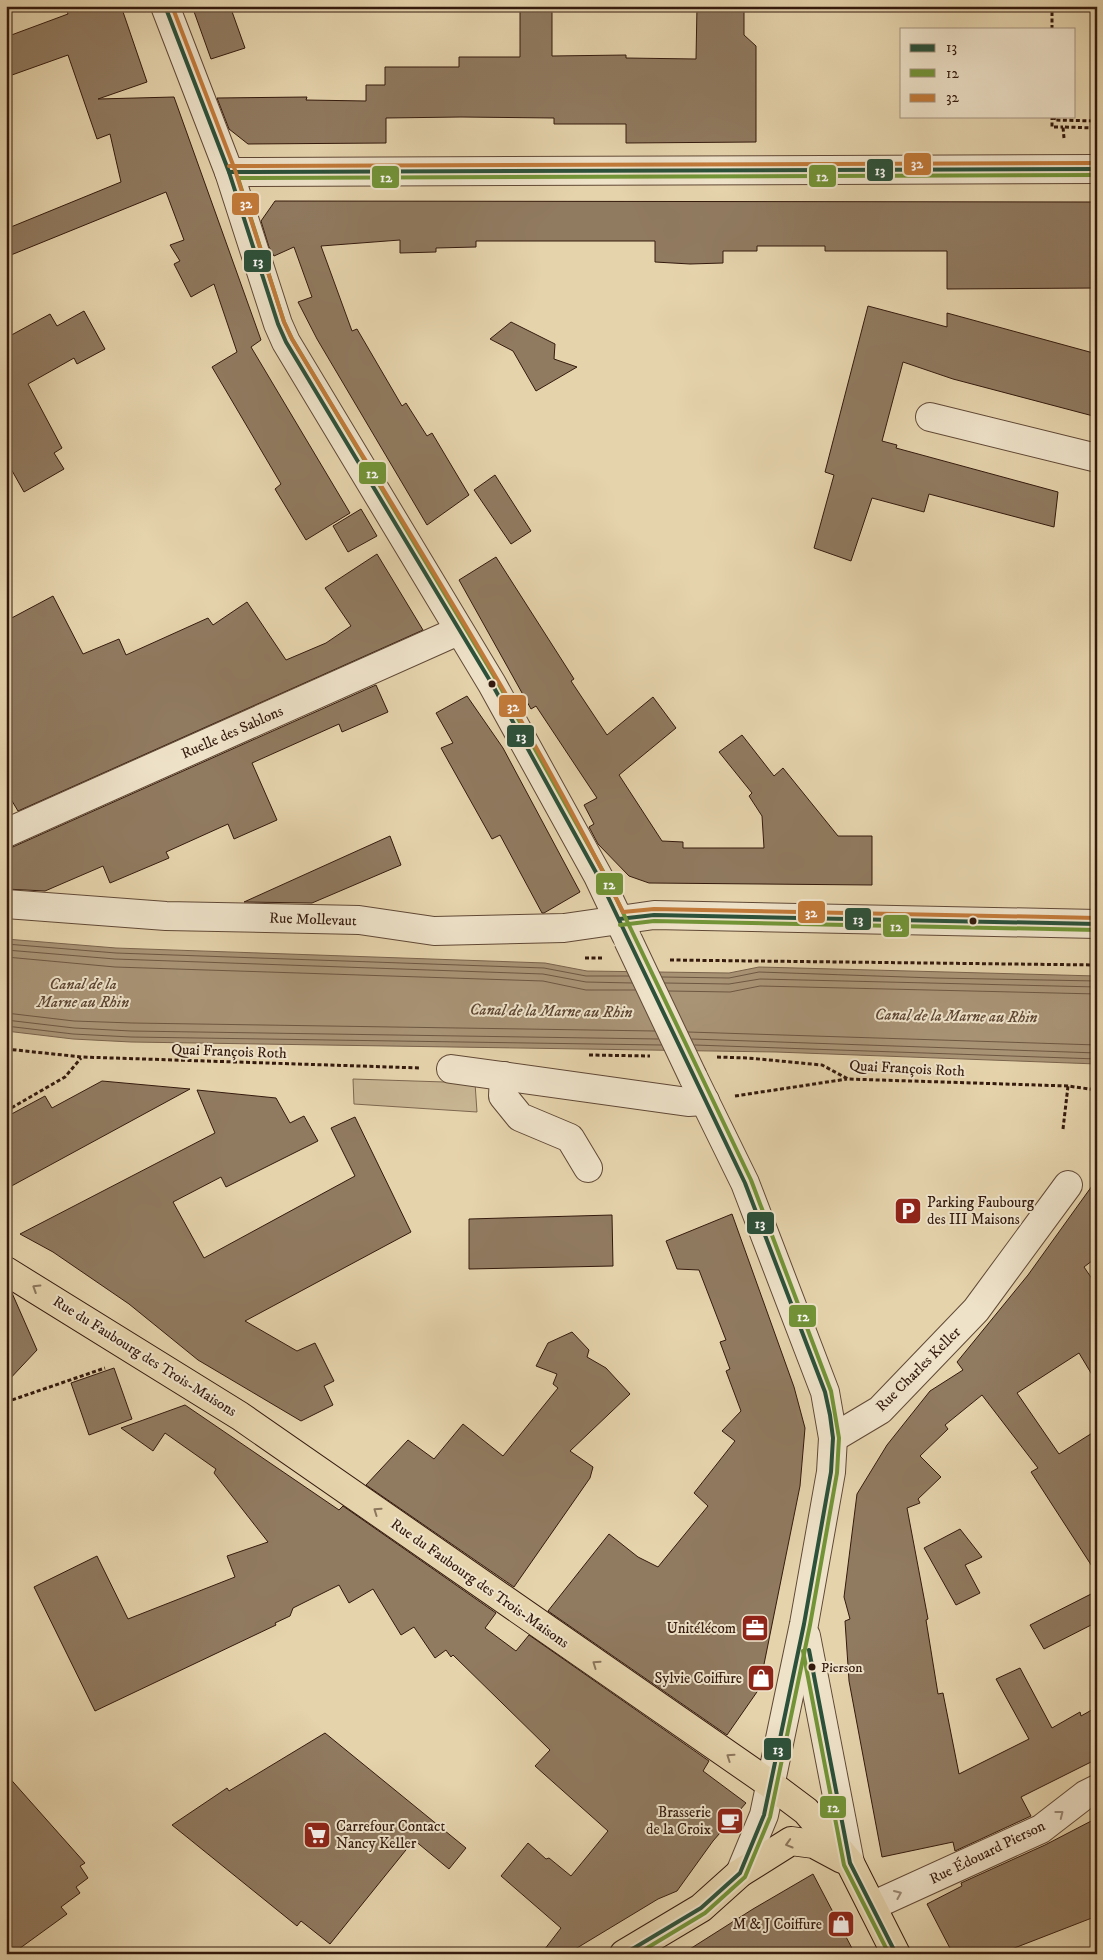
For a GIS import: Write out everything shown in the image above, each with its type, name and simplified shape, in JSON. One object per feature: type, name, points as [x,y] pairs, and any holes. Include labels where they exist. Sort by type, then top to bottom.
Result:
[{"type":"main road","name":"Rue du Faubourg des Trois-Maisons","points":[[6,1271],[240,1416],[770,1784],[806,1811],[850,1863],[896,1954]]},
{"type":"main road","points":[[624,1954],[701,1908],[740,1873],[791,1841],[814,1844],[850,1863]]},
{"type":"street","points":[[166,6],[229,172],[278,324],[286,342],[458,631],[492,684],[598,876],[619,940],[693,1077],[745,1183],[825,1392],[833,1438],[831,1472],[804,1624],[764,1815],[740,1873]]},
{"type":"street","points":[[229,172],[1097,169]]},
{"type":"street","points":[[930,417],[1097,458]]},
{"type":"street","name":"Ruelle des Sablons","points":[[6,833],[458,631]]},
{"type":"street","name":"Rue Mollevaut","points":[[6,904],[166,916],[359,920],[434,931],[564,928],[619,940],[654,915],[1097,924]]},
{"type":"street","points":[[451,1069],[688,1102],[705,1101]]},
{"type":"street","points":[[504,1076],[503,1096],[520,1117],[570,1138],[588,1168]]},
{"type":"street","name":"Rue Charles Keller","points":[[833,1438],[880,1410],[976,1310],[1068,1185]]},
{"type":"street","points":[[804,1624],[850,1863]]},
{"type":"street","name":"Rue Édouard Pierson","points":[[872,1906],[1040,1830],[1085,1795],[1097,1789]]},
{"type":"path","points":[[1052,10],[1052,28]]},
{"type":"path","points":[[1053,118],[1052,127],[1097,128]]},
{"type":"path","points":[[1054,118],[1054,120],[1097,121]]},
{"type":"path","points":[[1063,127],[1064,142]]},
{"type":"path","points":[[582,958],[619,940]]},
{"type":"path","points":[[660,960],[1097,965]]},
{"type":"path","name":"Quai François Roth","points":[[6,1049],[82,1057],[451,1069]]},
{"type":"path","points":[[6,1111],[65,1077],[82,1057]]},
{"type":"path","name":"Quai François Roth","points":[[719,1057],[822,1065],[848,1079],[1068,1086],[1097,1090]]},
{"type":"path","points":[[705,1101],[848,1079]]},
{"type":"path","points":[[1063,1128],[1068,1086]]},
{"type":"path","points":[[6,1402],[106,1368]]},
{"type":"shaded area","points":[[353,1079],[475,1083],[477,1112],[354,1104]]},
{"type":"water","name":"Canal de la Marne au Rhin","points":[[6,939],[116,948],[545,963],[587,971],[729,973],[759,967],[1097,976],[1097,1064],[776,1052],[131,1042],[73,1039],[6,1031]]},
{"type":"building","points":[[65,6],[121,6],[147,82],[98,99],[174,97],[261,340],[251,347],[350,513],[306,540],[275,489],[281,484],[212,367],[237,352],[214,284],[191,297],[174,264],[180,261],[170,245],[184,240],[166,192],[6,257],[6,229],[121,182],[110,134],[97,139],[68,55],[12,75],[6,60],[6,37],[68,14]]},
{"type":"building","points":[[192,6],[230,6],[245,48],[211,59]]},
{"type":"building","points":[[520,6],[552,6],[552,56],[626,55],[626,58],[696,59],[697,6],[744,6],[744,35],[756,46],[756,142],[626,143],[626,124],[554,124],[554,118],[461,117],[386,118],[386,143],[248,144],[229,129],[217,98],[307,97],[306,100],[366,101],[366,85],[385,85],[385,67],[459,67],[459,57],[520,57]]},
{"type":"building","points":[[275,201],[1097,202],[1097,288],[947,289],[947,251],[825,251],[825,246],[757,246],[757,251],[723,251],[723,263],[690,264],[655,262],[655,241],[476,241],[476,247],[436,248],[436,252],[400,253],[400,240],[321,246],[352,331],[357,329],[402,406],[406,403],[427,436],[432,433],[469,495],[427,525],[317,339],[298,302],[312,297],[294,247],[274,256],[269,247],[261,221]]},
{"type":"building","points":[[868,306],[947,327],[947,313],[1097,354],[1097,417],[953,379],[903,362],[882,441],[897,445],[896,448],[1058,492],[1054,527],[929,494],[924,512],[872,498],[851,561],[814,548],[834,475],[825,472]]},
{"type":"building","points":[[84,311],[105,349],[77,364],[74,358],[28,384],[62,448],[54,453],[64,469],[24,492],[6,460],[6,338],[50,314],[57,326]]},
{"type":"building","points":[[511,322],[555,344],[554,359],[577,367],[536,391],[513,351],[490,339]]},
{"type":"building","points":[[495,475],[531,531],[511,544],[474,490]]},
{"type":"building","points":[[361,509],[377,536],[348,552],[333,526]]},
{"type":"building","points":[[377,554],[423,630],[18,811],[6,791],[6,621],[53,596],[83,654],[119,639],[126,655],[208,618],[213,625],[247,602],[286,660],[326,643],[351,626],[325,588]]},
{"type":"building","points":[[496,557],[574,679],[571,681],[607,735],[653,697],[676,728],[619,775],[662,841],[683,842],[683,848],[764,848],[762,816],[749,796],[752,793],[719,752],[742,735],[774,776],[783,768],[838,836],[872,836],[872,885],[649,883],[629,876],[598,844],[589,827],[594,824],[584,805],[597,798],[536,706],[531,709],[459,580]]},
{"type":"building","points":[[376,685],[388,712],[342,732],[339,724],[252,763],[277,820],[234,839],[228,824],[166,852],[169,858],[110,883],[103,866],[45,891],[6,889],[6,850]]},
{"type":"building","points":[[467,696],[503,748],[580,892],[544,913],[542,913],[500,835],[492,839],[441,748],[453,743],[436,713]]},
{"type":"building","points":[[390,836],[401,865],[312,903],[244,902]]},
{"type":"building","points":[[102,1081],[190,1089],[6,1189],[6,1117],[45,1096],[52,1108]]},
{"type":"building","points":[[197,1090],[276,1098],[290,1123],[304,1116],[318,1141],[226,1187],[221,1177],[173,1202],[204,1258],[355,1176],[331,1128],[355,1117],[411,1232],[245,1321],[297,1351],[315,1343],[334,1381],[324,1386],[333,1405],[301,1421],[198,1360],[129,1304],[53,1252],[20,1234],[215,1133]]},
{"type":"building","points":[[1097,1179],[1097,1257],[1084,1267],[1097,1286],[1097,1383],[1079,1353],[1017,1393],[1059,1454],[1097,1430],[1097,1574],[1031,1472],[1038,1468],[982,1395],[945,1425],[948,1429],[920,1456],[941,1477],[918,1499],[920,1503],[907,1508],[928,1619],[926,1620],[938,1694],[943,1693],[959,1774],[1029,1739],[996,1679],[1020,1668],[1052,1728],[1080,1712],[1081,1716],[1097,1707],[1097,1759],[1021,1797],[1031,1816],[955,1851],[953,1842],[882,1857],[849,1681],[845,1621],[850,1619],[844,1597],[857,1494],[887,1445],[930,1391],[963,1370],[957,1362],[1028,1275]]},
{"type":"building","points":[[732,1214],[794,1387],[805,1428],[800,1486],[759,1689],[727,1735],[548,1611],[609,1534],[638,1557],[658,1567],[708,1506],[694,1493],[735,1441],[722,1431],[741,1411],[726,1371],[730,1369],[720,1342],[726,1340],[699,1270],[677,1269],[666,1241]]},
{"type":"building","points":[[612,1215],[613,1266],[469,1269],[469,1219]]},
{"type":"building","points":[[6,1290],[12,1293],[37,1350],[6,1383]]},
{"type":"building","points":[[572,1332],[589,1350],[587,1357],[606,1368],[630,1394],[570,1451],[593,1467],[590,1478],[514,1587],[366,1485],[408,1440],[434,1459],[463,1424],[503,1456],[558,1388],[553,1384],[557,1374],[536,1366],[548,1343]]},
{"type":"building","points":[[114,1368],[132,1419],[89,1435],[71,1383]]},
{"type":"building","points":[[185,1405],[339,1510],[343,1506],[496,1613],[485,1628],[516,1651],[529,1635],[709,1761],[703,1771],[746,1803],[713,1841],[677,1891],[658,1899],[567,1954],[541,1954],[561,1928],[501,1876],[528,1843],[546,1859],[549,1858],[571,1876],[608,1831],[535,1766],[550,1750],[453,1655],[451,1657],[446,1650],[435,1658],[414,1627],[401,1635],[373,1589],[349,1603],[339,1585],[293,1608],[290,1616],[275,1623],[276,1625],[95,1711],[34,1587],[97,1556],[128,1619],[235,1577],[227,1556],[268,1542],[214,1473],[216,1469],[165,1433],[153,1451],[121,1428]]},
{"type":"building","points":[[960,1529],[982,1557],[965,1565],[980,1593],[956,1605],[924,1548]]},
{"type":"building","points":[[1097,1591],[1097,1622],[1044,1649],[1030,1625]]},
{"type":"building","name":"Carrefour Contact Nancy Keller","points":[[325,1733],[466,1848],[449,1869],[414,1840],[330,1944],[301,1921],[297,1926],[172,1825],[227,1788],[229,1791]]},
{"type":"building","points":[[6,1774],[85,1863],[80,1866],[88,1878],[76,1887],[80,1893],[61,1907],[67,1914],[12,1954],[6,1954]]},
{"type":"building","points":[[1097,1818],[1097,1916],[999,1954],[953,1954],[927,1904],[962,1886],[961,1883],[1045,1845]]},
{"type":"building","points":[[813,1874],[855,1954],[682,1954],[753,1909]]},
{"type":"transit line","name":"13","points":[[165,6],[229,172],[278,324],[286,342],[492,684],[598,876],[745,1183],[825,1392],[833,1438],[831,1472],[804,1624],[764,1815],[740,1873],[701,1908],[624,1954]]},
{"type":"transit line","name":"32","points":[[172,6],[235,170],[284,322],[292,339],[464,622],[586,838],[623,912],[654,909],[1097,918]]},
{"type":"transit line","name":"32","points":[[229,166],[1097,163]]},
{"type":"transit line","name":"13","points":[[229,172],[1097,169]]},
{"type":"transit line","name":"12","points":[[637,1954],[705,1913],[745,1877],[770,1817],[810,1625],[837,1473],[839,1438],[831,1391],[751,1180],[604,873],[497,681],[292,339],[284,322],[238,178],[1097,175]]},
{"type":"transit line","name":"13","points":[[619,919],[654,915],[1097,924]]},
{"type":"transit line","name":"12","points":[[620,925],[654,921],[1097,930]]},
{"type":"transit line","name":"13","points":[[809,1650],[850,1863],[896,1954]]},
{"type":"transit line","name":"12","points":[[803,1651],[844,1865],[889,1954]]},
{"type":"place","name":"Parking Faubourg des III Maisons","points":[[908,1211]]},
{"type":"place","name":"Unitélécom","points":[[755,1628]]},
{"type":"place","name":"Pierson","points":[[812,1667]]},
{"type":"place","name":"Sylvie Coiffure","points":[[761,1678]]},
{"type":"place","name":"Brasserie de la Croix","points":[[730,1821]]},
{"type":"place","name":"Carrefour Contact Nancy Keller","points":[[317,1835]]},
{"type":"place","name":"M & J Coiffure","points":[[841,1924]]}]
